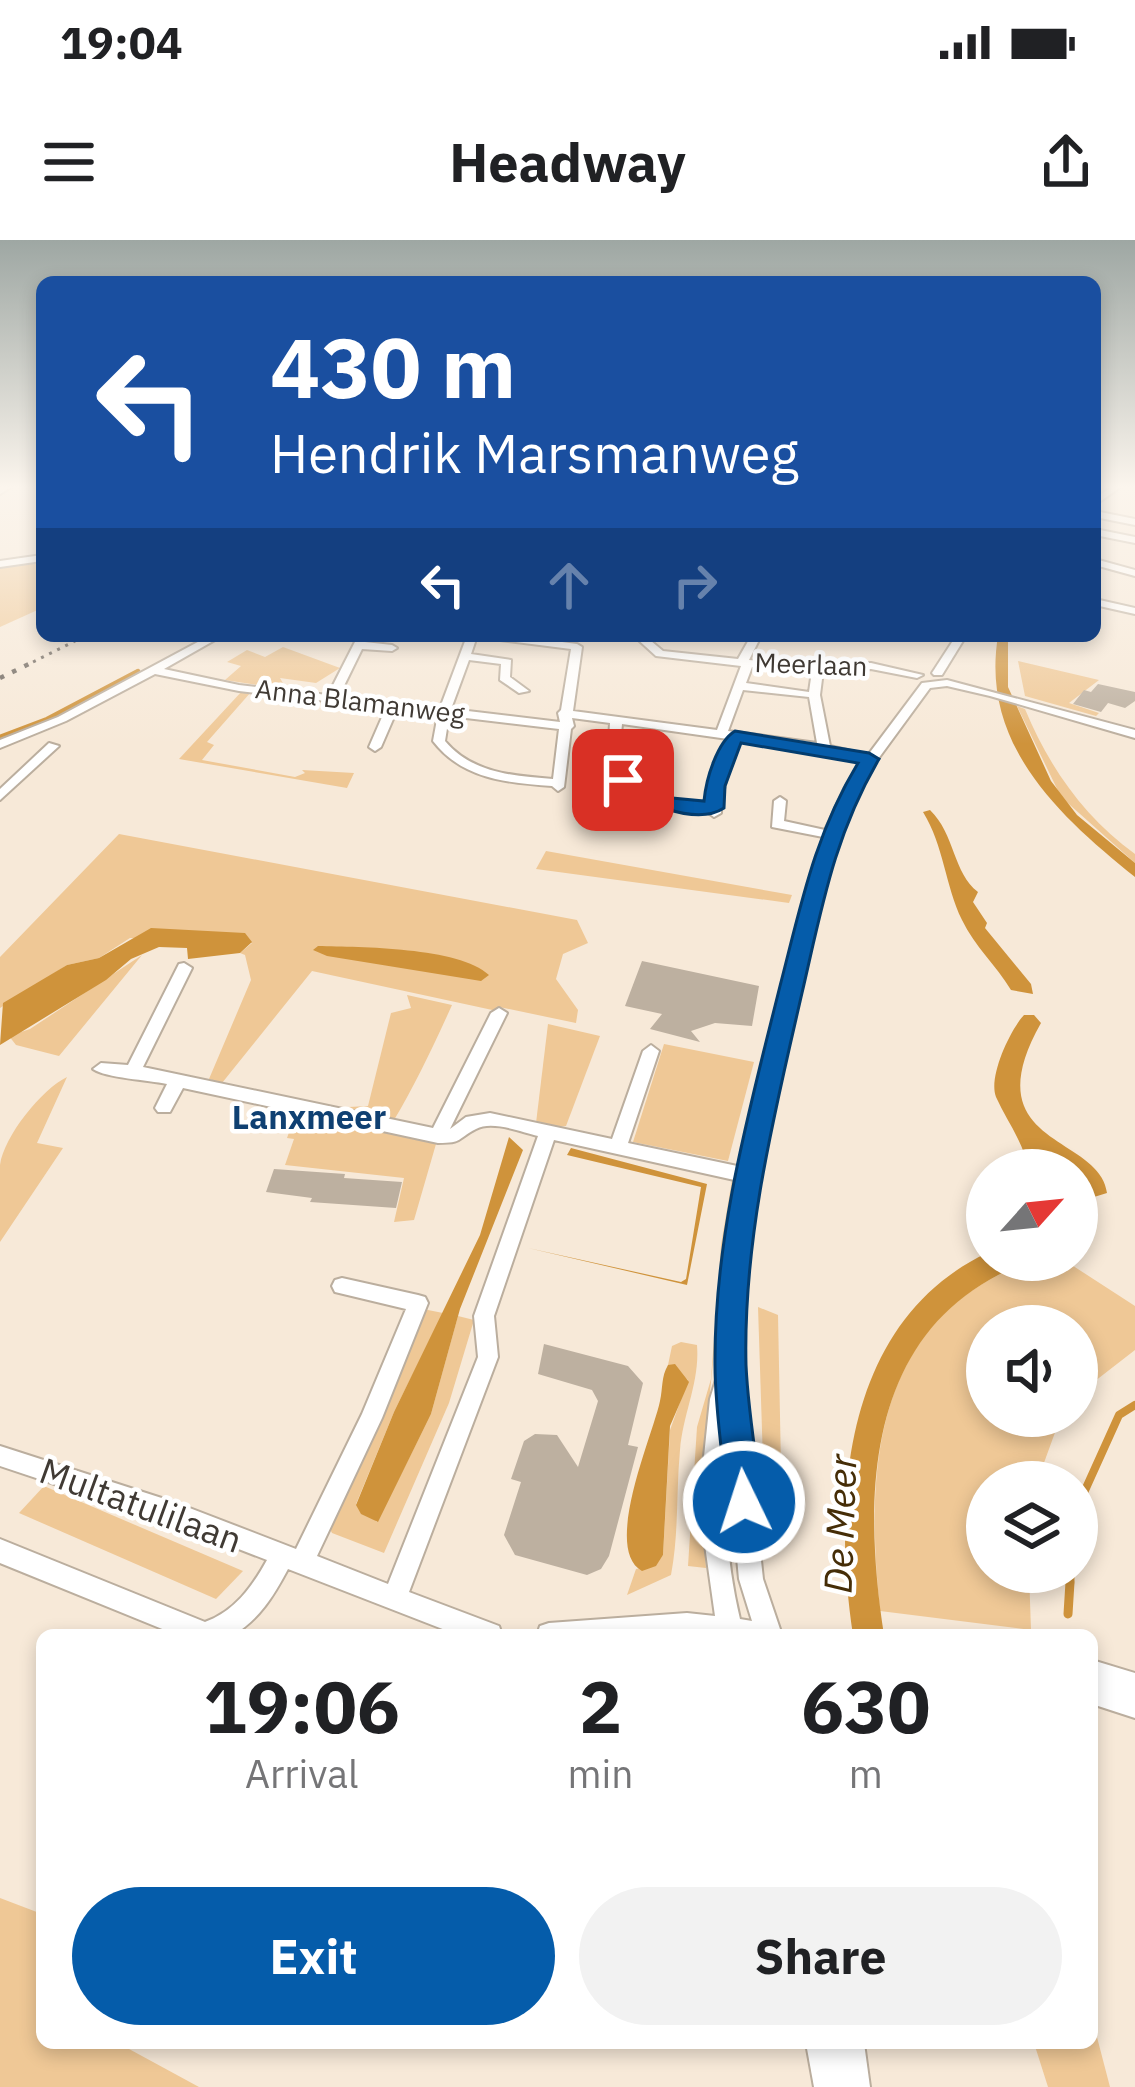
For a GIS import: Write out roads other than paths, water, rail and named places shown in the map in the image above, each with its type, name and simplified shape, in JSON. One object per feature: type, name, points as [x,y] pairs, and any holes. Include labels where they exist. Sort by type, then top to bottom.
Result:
[{"type":"street","points":[[1101,603],[1135,611]]},
{"type":"street","points":[[0,744],[62,719],[206,642]]},
{"type":"street","points":[[331,700],[359,642]]},
{"type":"street","points":[[368,642],[392,648]]},
{"type":"street","points":[[470,642],[439,741],[455,763],[517,780],[558,785],[578,647],[539,642]]},
{"type":"street","name":"Meerlaan","points":[[646,642],[660,654],[818,669],[871,666],[921,680],[942,678],[1135,734]]},
{"type":"street","points":[[616,725],[615,768],[631,787],[668,804],[714,810],[715,786],[753,642]]},
{"type":"street","points":[[942,678],[958,642]]},
{"type":"street","points":[[464,656],[507,662],[502,674],[523,691]]},
{"type":"street","points":[[818,669],[814,695],[824,748]]},
{"type":"street","name":"Anna Blamanweg","points":[[154,670],[198,682],[392,708],[616,725],[824,748],[869,759]]},
{"type":"street","points":[[768,1629],[751,1579],[730,1366],[735,1256],[749,1176],[830,835],[838,811],[921,680]]},
{"type":"street","points":[[739,686],[805,694]]},
{"type":"street","points":[[375,747],[392,708]]},
{"type":"street","points":[[0,796],[53,746]]},
{"type":"street","points":[[780,801],[777,824],[830,835]]},
{"type":"street","points":[[133,1071],[184,968]]},
{"type":"street","points":[[438,1136],[499,1013]]},
{"type":"street","points":[[618,1147],[651,1051]]},
{"type":"street","points":[[101,1069],[133,1071],[438,1136],[456,1136],[482,1118],[749,1176]]},
{"type":"street","points":[[164,1108],[178,1080]]},
{"type":"street","points":[[283,1103],[292,1085]]},
{"type":"street","points":[[394,1600],[488,1357],[484,1316],[548,1132]]},
{"type":"street","points":[[291,1560],[371,1418],[418,1303],[342,1286]]},
{"type":"street","points":[[730,1366],[719,1398],[715,1505],[718,1580],[730,1629]]},
{"type":"street","name":"Multatulilaan","points":[[0,1456],[174,1513],[474,1629]]},
{"type":"street","name":"Multatulilaan","points":[[0,1551],[193,1629]]},
{"type":"street","name":"Multatulilaan","points":[[224,1629],[244,1616],[291,1560]]},
{"type":"street","points":[[1098,1675],[1135,1686]]},
{"type":"street","points":[[1098,1693],[1135,1705]]},
{"type":"street","points":[[822,2049],[829,2087]]},
{"type":"street","points":[[849,2049],[855,2087]]},
{"type":"waterway","points":[[0,737],[47,719],[138,671]]},
{"type":"waterway","points":[[1098,1462],[1119,1415],[1135,1405]]},
{"type":"waterway","points":[[1068,1614],[1069,1593]]},
{"type":"railway","points":[[31,663],[73,642]]},
{"type":"railway","points":[[0,678],[31,663]]},
{"type":"railway","points":[[25,666],[31,663]]},
{"type":"district","name":"Lanxmeer","points":[[309,1117]]},
{"type":"water label","name":"De Meer","points":[[840,1524]]}]
